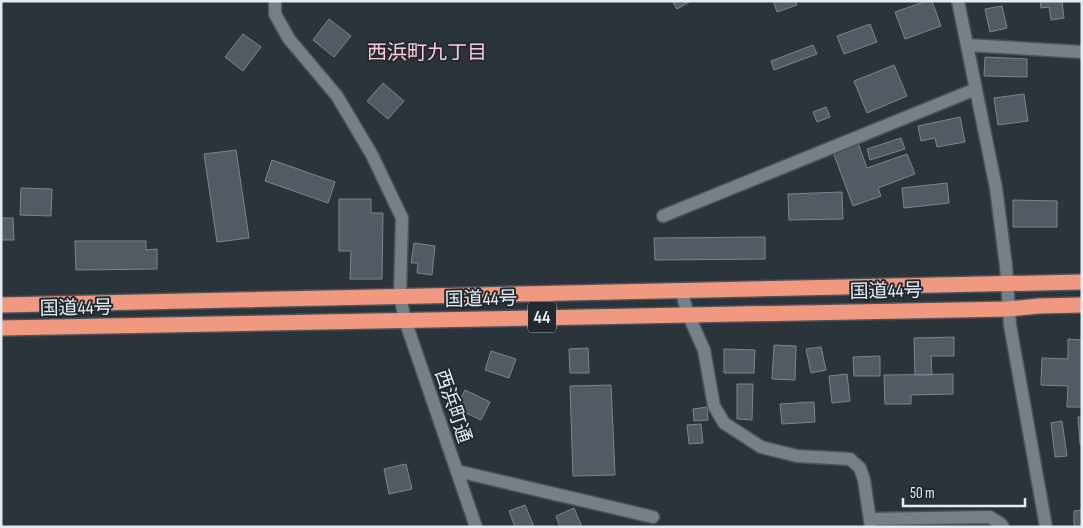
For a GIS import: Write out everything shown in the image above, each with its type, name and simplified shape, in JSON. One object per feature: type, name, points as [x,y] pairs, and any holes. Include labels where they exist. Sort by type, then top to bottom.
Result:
[{"type":"highway","name":"国道44号","points":[[1,305],[1082,282]]},
{"type":"highway","name":"国道44号","points":[[1,328],[1008,309],[1082,305]]},
{"type":"street","name":"西浜町通","points":[[275,1],[275,14],[289,39],[337,96],[372,155],[402,218],[400,296],[405,320],[476,527]]},
{"type":"street","points":[[958,1],[996,188],[1006,266],[1010,325],[1046,527]]},
{"type":"street","points":[[967,45],[1082,52]]},
{"type":"street","points":[[663,216],[976,89]]},
{"type":"street","points":[[681,290],[688,314],[704,350],[714,406],[724,423],[761,447],[797,456],[850,459],[860,468],[864,480],[871,523],[990,518],[1003,527]]},
{"type":"street","points":[[457,470],[653,517]]},
{"type":"building","points":[[672,1],[691,1],[677,9]]},
{"type":"building","points":[[773,1],[796,1],[797,5],[777,12]]},
{"type":"building","points":[[926,1],[932,1],[941,26],[905,39],[895,12]]},
{"type":"building","points":[[1040,1],[1062,1],[1064,18],[1051,20],[1049,7],[1041,8]]},
{"type":"building","points":[[1002,6],[1007,28],[990,32],[985,9]]},
{"type":"building","points":[[329,19],[351,36],[334,57],[313,40]]},
{"type":"building","points":[[870,24],[877,42],[844,54],[837,36]]},
{"type":"building","points":[[243,34],[261,47],[243,71],[225,57]]},
{"type":"building","points":[[813,45],[817,54],[774,70],[771,61]]},
{"type":"building","points":[[985,57],[1027,59],[1027,77],[984,76]]},
{"type":"building","points":[[894,65],[907,96],[867,113],[854,81]]},
{"type":"building","points":[[383,83],[404,101],[388,119],[367,101]]},
{"type":"building","points":[[1024,94],[1028,121],[998,125],[994,98]]},
{"type":"building","points":[[826,107],[830,117],[817,122],[813,112]]},
{"type":"building","points":[[960,117],[965,142],[937,147],[935,138],[921,141],[918,126]]},
{"type":"building","points":[[901,138],[905,149],[870,160],[867,149]]},
{"type":"building","points":[[858,143],[867,168],[907,154],[915,174],[878,188],[881,196],[853,206],[833,152]]},
{"type":"building","points":[[236,150],[249,238],[217,242],[204,154]]},
{"type":"building","points":[[272,160],[335,182],[328,203],[265,181]]},
{"type":"building","points":[[947,183],[949,203],[904,208],[902,188]]},
{"type":"building","points":[[21,188],[52,189],[51,216],[20,215]]},
{"type":"building","points":[[842,192],[843,219],[789,220],[788,194]]},
{"type":"building","points":[[339,199],[371,199],[371,213],[383,213],[382,279],[350,279],[351,251],[339,251]]},
{"type":"building","points":[[1013,200],[1057,201],[1057,227],[1013,227]]},
{"type":"building","points":[[1,218],[13,218],[14,240],[1,240]]},
{"type":"building","points":[[765,237],[765,259],[655,260],[654,238]]},
{"type":"building","points":[[75,241],[146,241],[146,250],[157,249],[157,269],[76,270]]},
{"type":"building","points":[[414,243],[435,246],[432,275],[417,273],[418,263],[411,263]]},
{"type":"building","points":[[954,337],[954,356],[931,356],[932,375],[915,375],[914,338]]},
{"type":"building","points":[[1068,339],[1082,340],[1082,407],[1067,407],[1068,386],[1041,385],[1042,358],[1068,359]]},
{"type":"building","points":[[774,345],[796,346],[795,380],[772,379]]},
{"type":"building","points":[[821,347],[826,370],[811,373],[806,349]]},
{"type":"building","points":[[588,348],[589,373],[570,373],[569,349]]},
{"type":"building","points":[[724,349],[755,350],[754,373],[724,373]]},
{"type":"building","points":[[491,351],[516,359],[509,378],[485,370]]},
{"type":"building","points":[[880,356],[880,376],[854,376],[853,357]]},
{"type":"building","points":[[847,374],[850,401],[832,403],[829,376]]},
{"type":"building","points":[[953,374],[953,394],[911,395],[911,404],[885,404],[884,375]]},
{"type":"building","points":[[737,384],[753,384],[752,420],[737,419]]},
{"type":"building","points":[[611,385],[615,475],[573,476],[570,386]]},
{"type":"building","points":[[465,390],[490,402],[481,420],[456,408]]},
{"type":"building","points":[[814,402],[815,422],[782,424],[780,404]]},
{"type":"building","points":[[707,407],[708,420],[694,421],[693,409]]},
{"type":"building","points":[[1078,417],[1082,417],[1082,444],[1080,444]]},
{"type":"building","points":[[1062,421],[1067,456],[1055,457],[1051,423]]},
{"type":"building","points":[[701,424],[703,443],[689,444],[687,425]]},
{"type":"building","points":[[406,464],[412,489],[389,494],[384,469]]},
{"type":"building","points":[[525,505],[534,527],[515,527],[509,511]]},
{"type":"building","points":[[574,508],[582,527],[560,527],[556,516]]},
{"type":"building","points":[[1082,510],[1082,527],[1074,527],[1074,511]]},
{"type":"district","name":"西浜町九丁目","points":[[427,52]]}]
